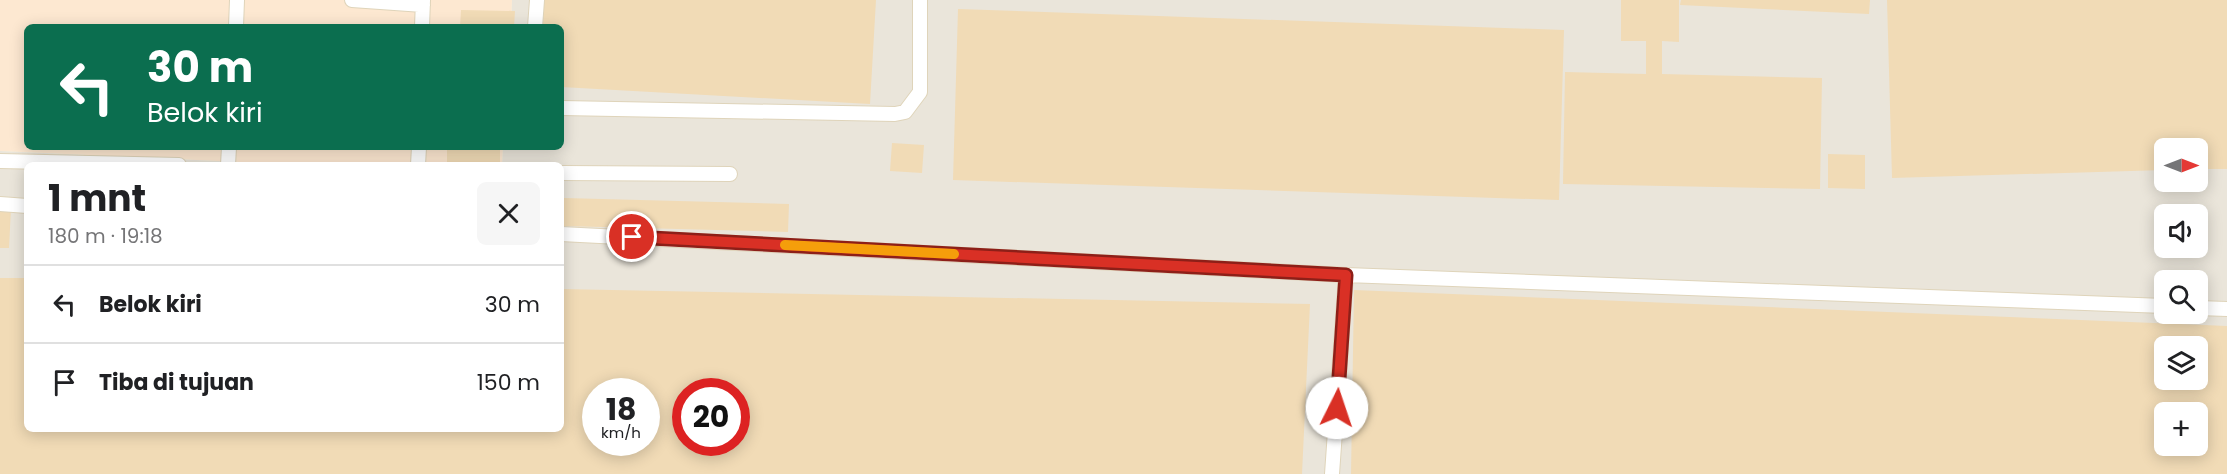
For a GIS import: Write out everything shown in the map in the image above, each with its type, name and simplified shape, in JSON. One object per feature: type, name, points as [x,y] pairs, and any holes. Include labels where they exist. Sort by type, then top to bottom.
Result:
[{"type":"lane","points":[[236,24],[237,0]]},
{"type":"lane","points":[[351,0],[423,2],[422,24]]},
{"type":"lane","points":[[535,24],[537,0]]},
{"type":"lane","points":[[564,108],[883,114],[905,112],[920,92],[920,0]]},
{"type":"lane","points":[[0,161],[45,162]]},
{"type":"lane","points":[[564,173],[729,174]]},
{"type":"lane","points":[[0,204],[24,206]]},
{"type":"lane","points":[[564,234],[1346,275],[2154,306]]},
{"type":"lane","points":[[1332,474],[1346,275]]},
{"type":"lane","points":[[2208,308],[2227,309]]},
{"type":"shaded area","points":[[0,0],[512,0],[511,24],[24,24],[24,150],[503,150],[502,162],[240,162],[0,151]]},
{"type":"shaded area","points":[[512,0],[2227,0],[2227,474],[0,474],[0,151],[240,162],[24,162],[24,432],[564,432],[564,162],[502,162],[503,150],[564,150],[564,24],[511,24]]},
{"type":"building","points":[[544,0],[876,0],[870,104],[564,87],[564,24],[543,24]]},
{"type":"building","points":[[1621,0],[1679,0],[1679,42],[1662,41],[1662,74],[1822,78],[1820,189],[1563,184],[1565,72],[1646,74],[1646,41],[1621,41]]},
{"type":"building","points":[[1681,0],[1870,0],[1869,14],[1680,5]]},
{"type":"building","points":[[1887,0],[2227,0],[2227,169],[2208,169],[2208,138],[2154,138],[2154,170],[1892,178]]},
{"type":"building","points":[[958,9],[1564,30],[1559,200],[953,180]]},
{"type":"building","points":[[461,10],[515,11],[514,24],[460,24]]},
{"type":"building","points":[[892,143],[924,145],[922,173],[890,171]]},
{"type":"building","points":[[447,150],[500,150],[500,162],[447,162]]},
{"type":"building","points":[[1828,154],[1865,155],[1865,189],[1828,188]]},
{"type":"building","points":[[564,198],[789,204],[788,232],[564,226]]},
{"type":"building","points":[[0,208],[11,208],[9,248],[0,248]]},
{"type":"building","points":[[0,278],[24,278],[24,432],[564,432],[564,289],[1310,304],[1302,474],[0,474]]},
{"type":"building","points":[[1354,290],[2227,326],[2227,474],[1351,474]]},
{"type":"slow traffic","points":[[785,245],[954,254]]},
{"type":"route","points":[[632,237],[1346,275],[1337,408]]}]
